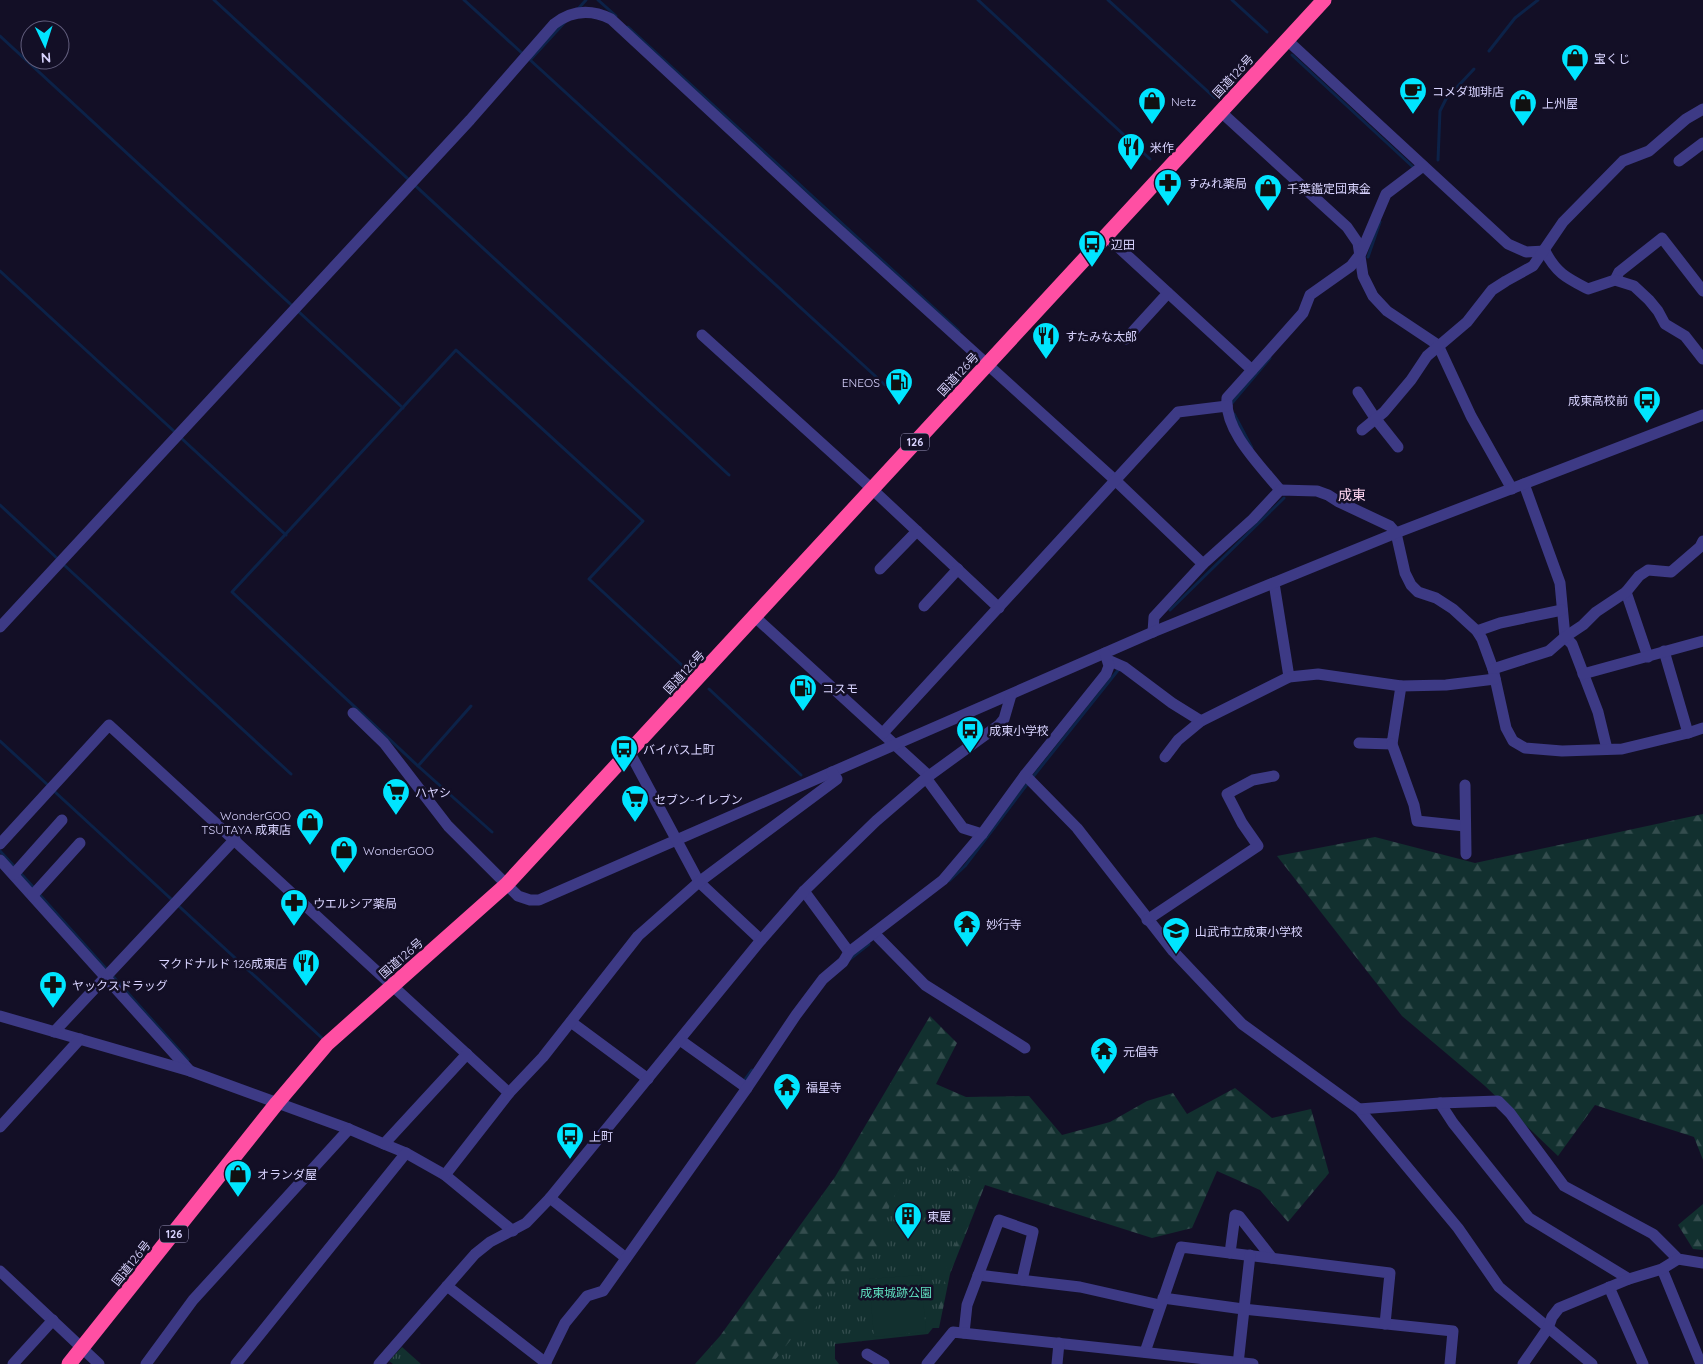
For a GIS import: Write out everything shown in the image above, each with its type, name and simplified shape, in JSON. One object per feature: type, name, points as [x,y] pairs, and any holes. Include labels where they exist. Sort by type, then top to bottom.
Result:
[{"type":"highway","name":"国道126号","points":[[69,1364],[277,1103],[327,1044],[507,884],[1324,0]]},
{"type":"street","points":[[0,627],[470,120],[554,24],[586,6],[611,19],[817,210],[1115,480],[1203,564]]},
{"type":"street","points":[[1287,40],[1508,244],[1526,252],[1545,251]]},
{"type":"street","points":[[1362,430],[1384,412],[1411,380],[1427,356],[1467,322],[1492,290],[1506,280],[1533,266],[1563,222],[1623,161],[1649,151],[1686,119],[1703,109]]},
{"type":"street","points":[[1221,112],[1347,227],[1358,243],[1363,276],[1373,296],[1387,311],[1438,345],[1471,416],[1512,489]]},
{"type":"street","points":[[1679,161],[1703,143]]},
{"type":"street","points":[[1280,490],[1242,444],[1229,417],[1226,406],[1227,398],[1303,313],[1310,295],[1351,266],[1361,253],[1386,194],[1424,166]]},
{"type":"street","points":[[1105,236],[1252,370]]},
{"type":"street","points":[[1615,280],[1619,272],[1662,238],[1701,284]]},
{"type":"street","points":[[1545,251],[1551,264],[1565,277],[1588,288],[1615,280],[1634,286],[1649,300],[1665,324],[1685,336],[1703,359]]},
{"type":"street","points":[[1126,339],[1168,293]]},
{"type":"street","points":[[702,335],[872,489],[999,608]]},
{"type":"street","points":[[1358,392],[1375,418],[1398,447]]},
{"type":"street","points":[[883,733],[1178,412],[1226,406]]},
{"type":"street","points":[[353,713],[384,743],[448,826],[518,896],[530,900],[539,900],[896,744],[1107,656],[1153,632],[1396,533],[1703,416]]},
{"type":"street","points":[[1524,484],[1560,583],[1565,637],[1572,644],[1598,712],[1607,749]]},
{"type":"street","points":[[1153,632],[1154,617],[1203,564],[1253,519],[1280,490],[1317,491],[1390,526],[1396,533],[1405,573],[1411,585],[1418,592],[1436,598],[1453,609],[1476,630],[1482,638],[1494,674],[1506,728],[1513,741],[1525,748],[1553,750],[1622,748],[1688,734],[1703,728]]},
{"type":"street","points":[[880,569],[917,531]]},
{"type":"street","points":[[1165,758],[1178,740],[1201,721],[1289,677],[1318,674],[1401,686],[1446,685],[1494,674],[1548,650],[1583,625],[1596,612],[1626,592],[1639,576],[1648,570],[1671,572],[1700,547],[1703,541]]},
{"type":"street","points":[[924,606],[958,569]]},
{"type":"street","points":[[1274,583],[1289,677]]},
{"type":"street","points":[[1626,592],[1648,657]]},
{"type":"street","points":[[1476,630],[1562,610]]},
{"type":"street","points":[[755,617],[896,744],[927,777],[963,828],[982,834]]},
{"type":"street","points":[[1583,674],[1703,641]]},
{"type":"street","points":[[1664,651],[1688,734]]},
{"type":"street","points":[[1107,656],[1172,703],[1201,721]]},
{"type":"street","points":[[447,1286],[545,1363],[565,1323],[587,1296],[603,1290],[623,1256],[823,979],[874,933],[942,880],[1028,779],[1106,674],[1109,666],[1107,656]]},
{"type":"street","points":[[1401,686],[1392,744],[1414,805],[1417,821],[1465,826]]},
{"type":"street","points":[[379,1364],[475,1254],[490,1242],[526,1223],[550,1198],[761,940],[804,891],[876,821],[927,777],[999,725],[1004,719],[1011,695]]},
{"type":"street","points":[[0,844],[109,725],[509,1093]]},
{"type":"street","points":[[1359,743],[1392,744]]},
{"type":"street","points":[[630,753],[699,882],[761,940]]},
{"type":"street","points":[[445,1176],[509,1093],[543,1057],[638,936],[699,882],[837,779],[832,772]]},
{"type":"street","points":[[1147,920],[1258,846],[1242,823],[1227,794],[1252,780],[1274,776]]},
{"type":"street","points":[[1028,779],[1077,828],[1173,951],[1242,1024],[1359,1109],[1458,1228],[1499,1286],[1592,1364]]},
{"type":"street","points":[[1465,785],[1466,854]]},
{"type":"street","points":[[62,820],[5,869],[33,895],[190,1071]]},
{"type":"street","points":[[54,1032],[235,839]]},
{"type":"street","points":[[33,895],[80,843]]},
{"type":"street","points":[[804,891],[847,956]]},
{"type":"street","points":[[874,933],[925,985],[1025,1048]]},
{"type":"street","points":[[0,1016],[190,1071],[406,1153],[445,1176],[513,1230]]},
{"type":"street","points":[[571,1022],[648,1079]]},
{"type":"street","points":[[0,1127],[80,1039]]},
{"type":"street","points":[[680,1040],[744,1086]]},
{"type":"street","points":[[384,1144],[467,1054]]},
{"type":"street","points":[[1359,1109],[1498,1101],[1510,1113],[1564,1186],[1653,1234],[1678,1259],[1703,1263]]},
{"type":"street","points":[[1440,1103],[1453,1123],[1529,1218],[1629,1279]]},
{"type":"street","points":[[146,1364],[194,1300],[349,1130]]},
{"type":"street","points":[[236,1364],[406,1153]]},
{"type":"street","points":[[550,1198],[623,1256]]},
{"type":"street","points":[[1230,1253],[1235,1215],[1239,1216],[1272,1258]]},
{"type":"street","points":[[964,1333],[967,1305],[999,1220],[1033,1232],[1022,1280]]},
{"type":"street","points":[[1145,1352],[1181,1248],[1390,1273],[1385,1324]]},
{"type":"street","points":[[1238,1363],[1250,1255]]},
{"type":"street","points":[[1523,1364],[1548,1328],[1552,1316],[1559,1308],[1608,1287],[1662,1268],[1678,1259]]},
{"type":"street","points":[[1662,1268],[1701,1364]]},
{"type":"street","points":[[0,1271],[99,1364]]},
{"type":"street","points":[[978,1275],[1080,1287],[1162,1301],[1454,1331],[1450,1364]]},
{"type":"street","points":[[1608,1287],[1643,1364]]},
{"type":"street","points":[[13,1364],[53,1320]]},
{"type":"street","points":[[927,1364],[953,1332],[1253,1364]]},
{"type":"street","points":[[1057,1364],[1059,1343]]},
{"type":"street","points":[[867,1354],[884,1364]]},
{"type":"green space","points":[[1703,814],[1703,1160],[1694,1137],[1595,1105],[1558,1156],[1485,1086],[1402,1016],[1277,856],[1375,837],[1475,863]]},
{"type":"green space","points":[[930,1016],[957,1043],[936,1084],[966,1097],[1029,1096],[1062,1135],[1110,1122],[1147,1101],[1173,1093],[1187,1114],[1235,1088],[1272,1118],[1311,1109],[1329,1173],[1288,1222],[1260,1190],[1217,1171],[1192,1228],[1152,1238],[985,1185],[950,1274],[939,1328],[930,1328],[864,1275],[829,1351],[839,1364],[695,1364],[720,1336],[835,1177]]},
{"type":"green space","name":"成東城跡公園","points":[[921,1156],[980,1182],[948,1262],[936,1324],[928,1334],[835,1344],[835,1364],[772,1364],[833,1285],[876,1251],[891,1201]]},
{"type":"green space","points":[[1703,1204],[1703,1250],[1693,1249],[1678,1225]]},
{"type":"green space","points":[[921,1275],[926,1332],[874,1337],[869,1279]]},
{"type":"green space","points":[[402,1347],[421,1364],[393,1364],[389,1361]]},
{"type":"waterway","points":[[214,0],[729,475]]},
{"type":"waterway","points":[[464,0],[523,54]]},
{"type":"waterway","points":[[578,9],[586,0]]},
{"type":"waterway","points":[[598,0],[616,16]]},
{"type":"waterway","points":[[978,0],[1150,159]]},
{"type":"waterway","points":[[1108,0],[1215,98]]},
{"type":"waterway","points":[[1232,0],[1267,32]]},
{"type":"waterway","points":[[1489,51],[1515,18],[1538,0]]},
{"type":"waterway","points":[[530,60],[565,22]]},
{"type":"waterway","points":[[628,27],[959,331]]},
{"type":"waterway","points":[[0,36],[403,408]]},
{"type":"waterway","points":[[1292,55],[1413,167]]},
{"type":"waterway","points":[[528,58],[885,385]]},
{"type":"waterway","points":[[1438,160],[1440,111],[1446,99],[1474,69]]},
{"type":"waterway","points":[[1368,257],[1380,222]]},
{"type":"waterway","points":[[0,271],[176,433]]},
{"type":"waterway","points":[[492,832],[418,766],[232,592],[456,350],[643,521],[589,579],[684,667]]},
{"type":"waterway","points":[[1232,403],[1270,358]]},
{"type":"waterway","points":[[1234,414],[1252,448]]},
{"type":"waterway","points":[[180,437],[286,535]]},
{"type":"waterway","points":[[1170,610],[1284,498]]},
{"type":"waterway","points":[[0,505],[59,560]]},
{"type":"waterway","points":[[63,564],[291,774]]},
{"type":"waterway","points":[[1032,778],[1119,669]]},
{"type":"waterway","points":[[709,689],[801,775]]},
{"type":"waterway","points":[[418,766],[471,706]]},
{"type":"waterway","points":[[0,741],[49,786]]},
{"type":"waterway","points":[[949,881],[965,866],[1028,783]]},
{"type":"waterway","points":[[54,791],[322,1038]]},
{"type":"waterway","points":[[0,851],[35,889]]},
{"type":"waterway","points":[[39,894],[188,1060]]},
{"type":"waterway","points":[[850,959],[869,944]]},
{"type":"waterway","points":[[744,1081],[752,1070]]},
{"type":"place","name":"宝くじ","points":[[1575,82]]},
{"type":"place","name":"コメダ珈琲店","points":[[1413,115]]},
{"type":"place","name":"Netz","points":[[1152,125]]},
{"type":"place","name":"上州屋","points":[[1523,127]]},
{"type":"place","name":"米作","points":[[1131,171]]},
{"type":"place","name":"すみれ薬局","points":[[1168,207]]},
{"type":"place","name":"千葉鑑定団東金","points":[[1268,212]]},
{"type":"place","name":"辺田","points":[[1092,268]]},
{"type":"place","name":"すたみな太郎","points":[[1046,360]]},
{"type":"place","name":"ENEOS","points":[[899,406]]},
{"type":"place","name":"成東高校前","points":[[1647,424]]},
{"type":"place","name":"コスモ","points":[[803,712]]},
{"type":"place","name":"成東小学校","points":[[970,754]]},
{"type":"place","name":"バイパス上町","points":[[624,773]]},
{"type":"place","name":"ハヤシ","points":[[396,816]]},
{"type":"place","name":"セブン-イレブン","points":[[635,823]]},
{"type":"place","name":"WonderGOO TSUTAYA 成東店","points":[[310,846]]},
{"type":"place","name":"WonderGOO","points":[[344,874]]},
{"type":"place","name":"ウエルシア薬局","points":[[294,927]]},
{"type":"place","name":"妙行寺","points":[[967,948]]},
{"type":"place","name":"山武市立成東小学校","points":[[1176,955]]},
{"type":"place","name":"マクドナルド 126成東店","points":[[306,987]]},
{"type":"place","name":"ヤックスドラッグ","points":[[53,1009]]},
{"type":"place","name":"元倡寺","points":[[1104,1075]]},
{"type":"place","name":"福星寺","points":[[787,1111]]},
{"type":"place","name":"上町","points":[[570,1160]]},
{"type":"place","name":"オランダ屋","points":[[238,1198]]},
{"type":"place","name":"東屋","points":[[908,1240]]},
{"type":"district","name":"成東","points":[[1352,495]]}]
